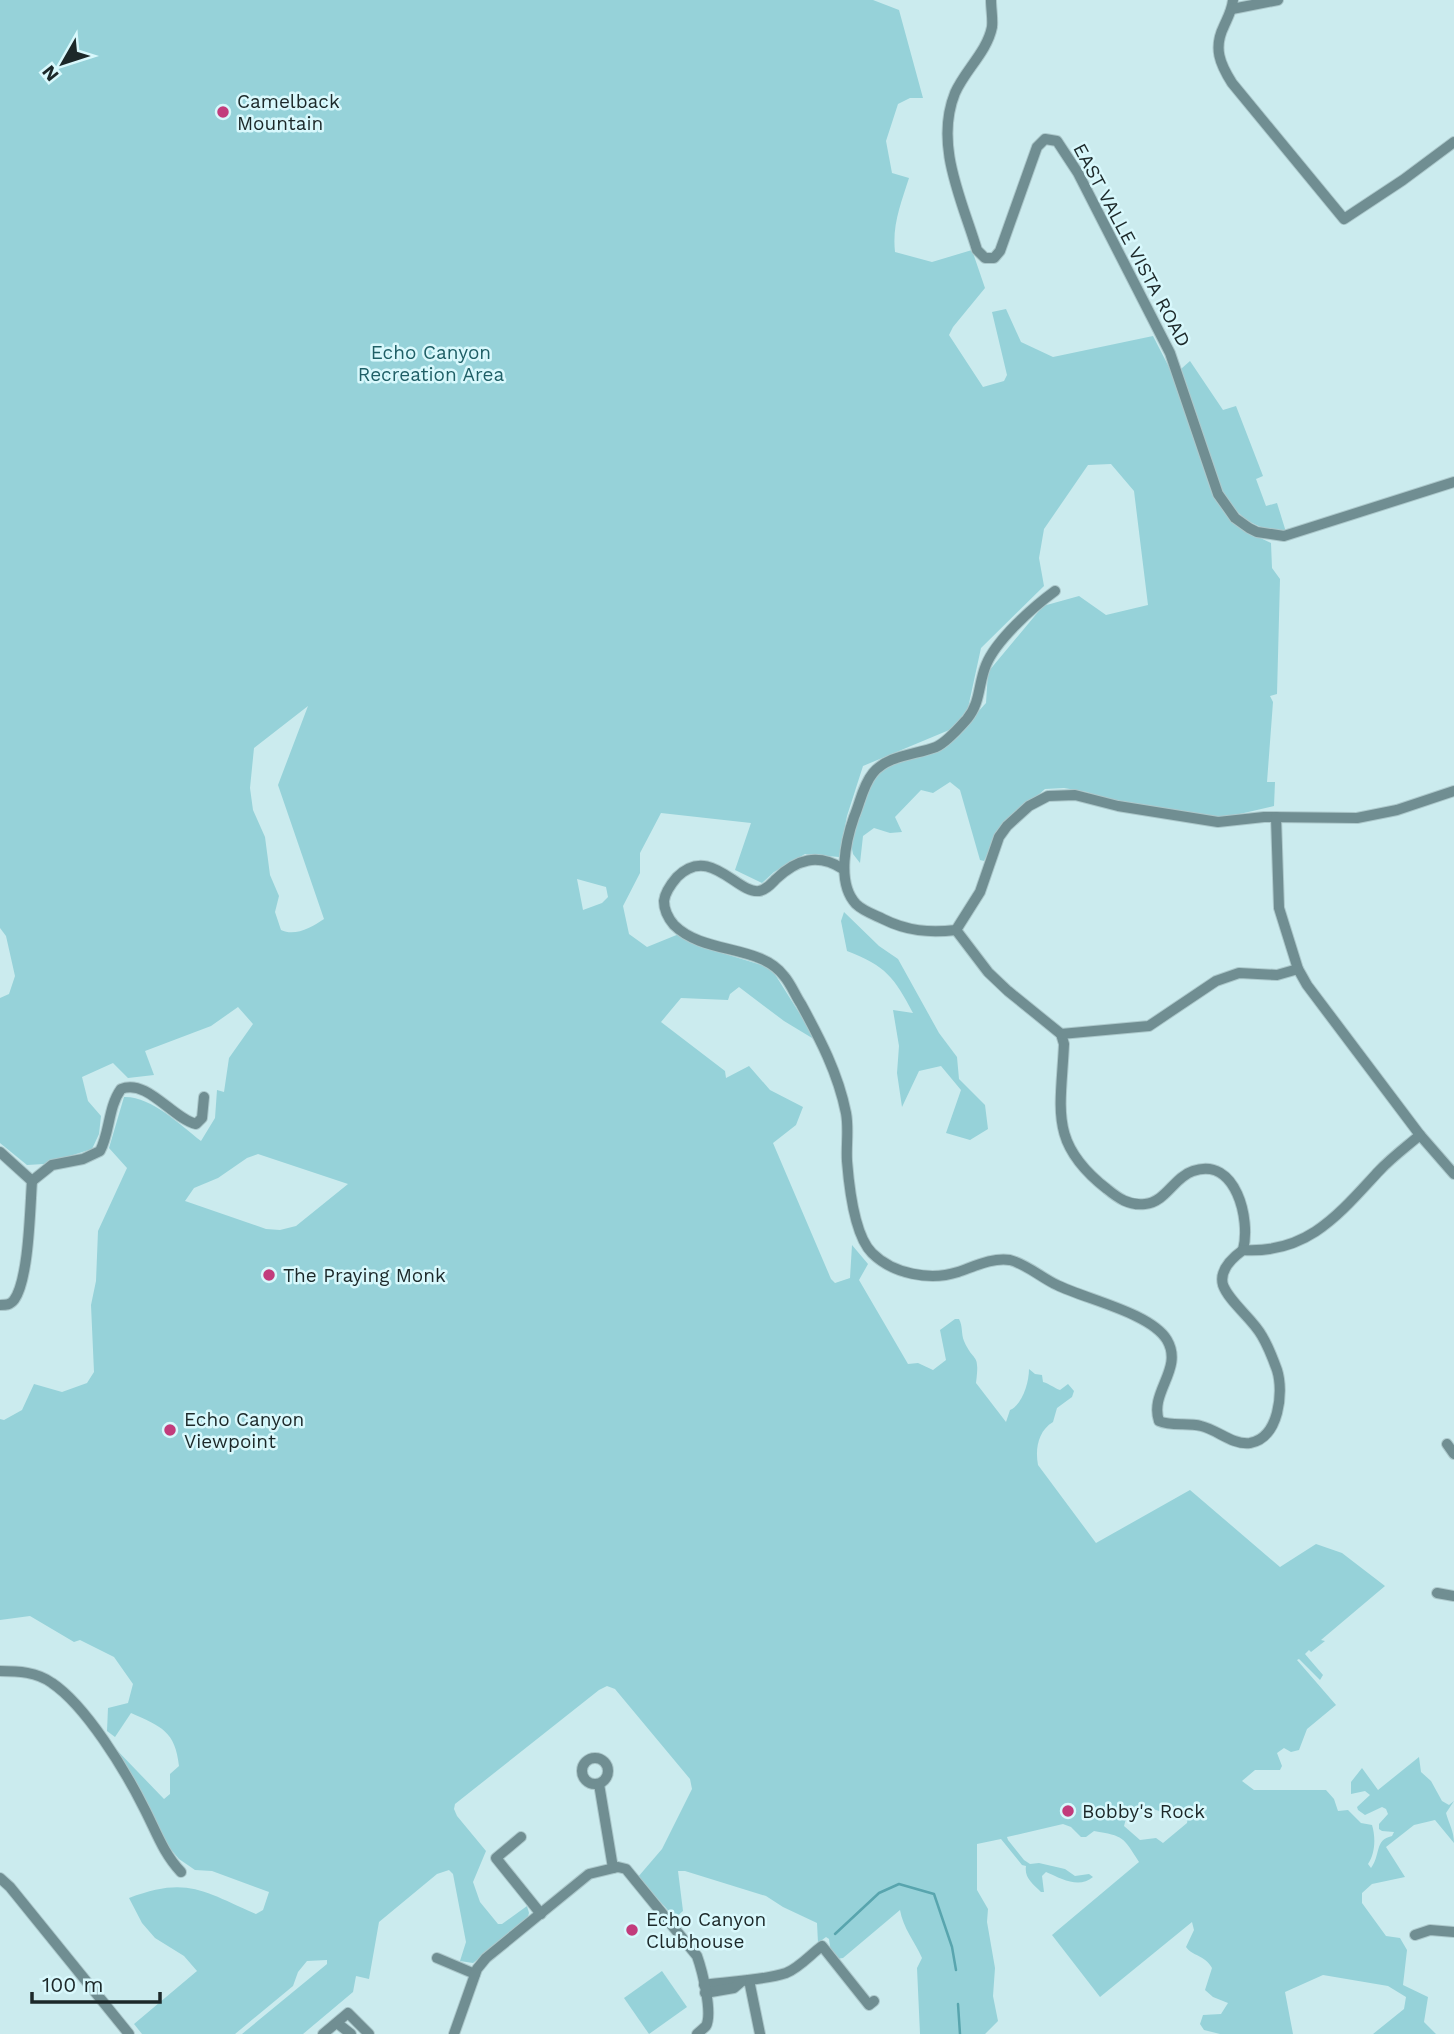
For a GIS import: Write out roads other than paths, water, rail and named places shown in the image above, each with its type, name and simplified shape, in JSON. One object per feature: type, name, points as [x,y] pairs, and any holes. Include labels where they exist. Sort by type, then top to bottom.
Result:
[{"type":"street","name":"EAST VALLE VISTA ROAD","points":[[991,0],[992,27],[986,42],[956,90],[947,137],[949,158],[977,250],[985,258],[994,258],[1000,251],[1037,147],[1045,139],[1058,141],[1078,173],[1170,353],[1218,494],[1235,517],[1257,533],[1284,536],[1454,482]]},
{"type":"street","points":[[1278,0],[1233,4],[1217,48],[1221,65],[1232,83],[1344,219],[1404,180],[1454,142]]},
{"type":"street","points":[[956,930],[913,930],[895,925],[855,903],[843,869],[847,838],[866,785],[874,772],[897,758],[937,746],[958,729],[978,704],[988,661],[999,645],[1030,612],[1055,592]]},
{"type":"street","points":[[956,930],[980,892],[999,837],[1007,825],[1029,806],[1048,796],[1075,795],[1118,806],[1198,821],[1218,822],[1276,817],[1357,818],[1397,810],[1454,791]]},
{"type":"street","points":[[1276,817],[1279,908],[1298,969],[1307,985],[1420,1135],[1454,1174]]},
{"type":"street","points":[[843,869],[826,860],[808,859],[799,862],[760,891],[750,890],[712,867],[701,867],[682,872],[675,879],[665,894],[664,905],[671,922],[685,935],[762,960],[774,965],[784,976],[826,1048],[842,1094],[847,1115],[847,1160],[856,1221],[863,1241],[872,1253],[884,1262],[907,1272],[936,1277],[987,1262],[1012,1260],[1058,1286],[1126,1311],[1161,1332],[1169,1342],[1172,1362],[1158,1398],[1156,1411],[1159,1421],[1167,1425],[1194,1424],[1207,1427],[1237,1443],[1252,1443],[1261,1438],[1274,1422],[1280,1383],[1261,1333],[1224,1287],[1222,1277],[1225,1270],[1234,1256],[1243,1250],[1258,1251],[1295,1242],[1329,1223],[1380,1169],[1420,1135]]},
{"type":"street","points":[[956,930],[988,972],[1061,1034],[1064,1044],[1061,1127],[1066,1144],[1088,1174],[1122,1201],[1147,1205],[1158,1200],[1191,1171],[1213,1171],[1231,1181],[1238,1194],[1243,1212],[1243,1250]]},
{"type":"street","points":[[1061,1034],[1149,1026],[1216,981],[1240,973],[1277,975],[1298,969]]},
{"type":"street","points":[[0,1306],[8,1305],[15,1299],[23,1280],[32,1181],[52,1165],[83,1159],[100,1151],[115,1098],[121,1089],[136,1088],[145,1092],[187,1122],[196,1124],[202,1118],[204,1097]]},
{"type":"street","points":[[0,1152],[32,1181]]},
{"type":"street","points":[[1454,1446],[1447,1444],[1454,1454]]},
{"type":"street","points":[[1437,1593],[1454,1596]]},
{"type":"street","points":[[0,1671],[27,1673],[51,1682],[78,1707],[133,1789],[166,1853],[181,1872]]},
{"type":"street","points":[[598,1784],[613,1868]]},
{"type":"street","points":[[521,1837],[496,1858],[541,1914]]},
{"type":"street","points":[[454,2034],[475,1974],[486,1958],[589,1874],[613,1868],[626,1869],[697,1956],[705,1989],[708,2018],[705,2027],[697,2034]]},
{"type":"street","points":[[0,1869],[10,1887]]},
{"type":"street","points":[[0,1878],[129,2034]]},
{"type":"street","points":[[0,1895],[10,1887]]},
{"type":"street","points":[[1415,1935],[1430,1930],[1454,1932]]},
{"type":"street","points":[[705,1989],[733,1980],[745,1981],[790,1971],[821,1946],[869,2005],[874,2001]]},
{"type":"street","points":[[437,1958],[475,1974]]},
{"type":"street","points":[[745,1981],[760,2034]]},
{"type":"street","points":[[323,2034],[348,2013],[369,2034]]},
{"type":"street","points":[[337,2023],[351,2034]]},
{"type":"waterway","points":[[835,1934],[879,1893],[899,1884],[934,1894],[952,1947],[956,1970]]},
{"type":"waterway","points":[[958,2004],[960,2034]]},
{"type":"place","name":"Camelback Mountain","points":[[223,112]]},
{"type":"place","name":"The Praying Monk","points":[[269,1275]]},
{"type":"place","name":"Echo Canyon Viewpoint","points":[[170,1430]]},
{"type":"place","name":"Bobby's Rock","points":[[1068,1811]]},
{"type":"place","name":"Echo Canyon Clubhouse","points":[[632,1930]]},
{"type":"park label","name":"Echo Canyon Recreation Area","points":[[431,363]]}]
